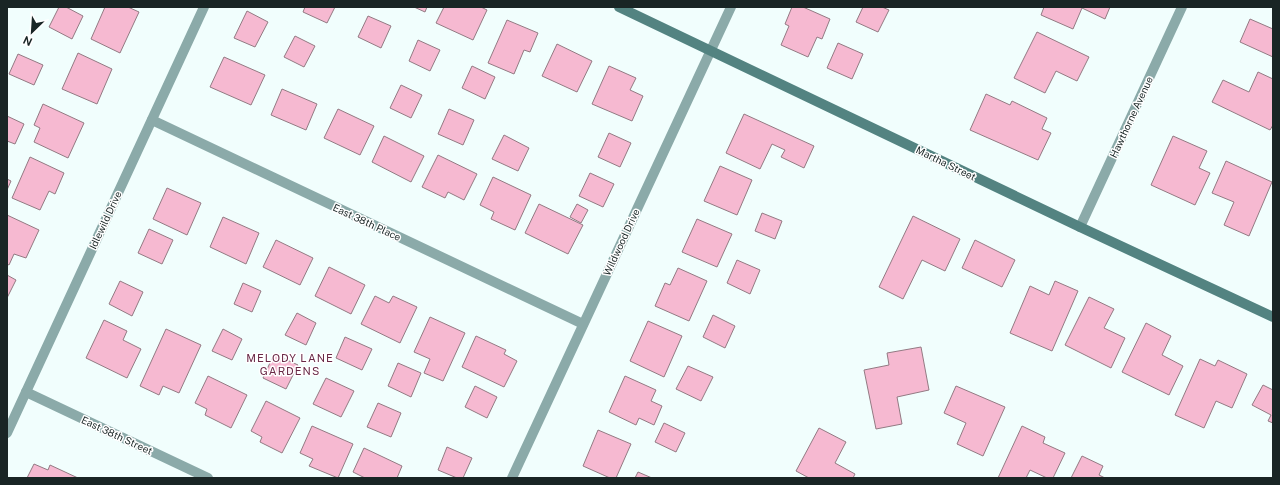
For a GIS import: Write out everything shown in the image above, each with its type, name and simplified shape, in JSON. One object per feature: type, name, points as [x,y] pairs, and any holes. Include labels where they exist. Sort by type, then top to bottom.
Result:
[{"type":"street","name":"Idlewild Drive","points":[[7,433],[204,7]]},
{"type":"street","name":"Martha Street","points":[[620,7],[1080,227],[1273,317]]},
{"type":"street","name":"Wildwood Drive","points":[[512,478],[731,7]]},
{"type":"street","name":"Hawthorne Avenue","points":[[1080,227],[1182,7]]},
{"type":"street","name":"East 38th Place","points":[[152,120],[583,324]]},
{"type":"street","name":"East 38th Street","points":[[26,392],[208,478]]},
{"type":"building","points":[[59,7],[66,7],[83,16],[72,39],[49,27]]},
{"type":"building","points":[[105,7],[128,7],[139,12],[120,53],[91,39]]},
{"type":"building","points":[[305,7],[335,7],[327,23],[303,12]]},
{"type":"building","points":[[414,7],[427,7],[425,12]]},
{"type":"building","points":[[444,7],[481,7],[487,10],[473,40],[436,23]]},
{"type":"building","points":[[792,7],[803,7],[830,19],[822,39],[817,37],[808,57],[781,45],[789,26],[785,24]]},
{"type":"building","points":[[863,7],[882,7],[889,10],[878,32],[856,22]]},
{"type":"building","points":[[1044,7],[1110,7],[1105,19],[1082,8],[1073,29],[1041,15]]},
{"type":"building","points":[[247,11],[268,22],[255,47],[234,38]]},
{"type":"building","points":[[368,16],[391,26],[381,48],[358,37]]},
{"type":"building","points":[[1250,19],[1273,29],[1273,57],[1240,42]]},
{"type":"building","points":[[507,20],[538,33],[530,52],[524,50],[514,74],[488,63]]},
{"type":"building","points":[[1037,32],[1089,57],[1077,81],[1056,71],[1045,93],[1014,78]]},
{"type":"building","points":[[295,36],[315,46],[304,67],[284,57]]},
{"type":"building","points":[[418,40],[440,50],[430,71],[409,61]]},
{"type":"building","points":[[838,43],[863,54],[852,79],[827,68]]},
{"type":"building","points":[[557,44],[592,61],[577,92],[542,76]]},
{"type":"building","points":[[78,53],[112,69],[97,104],[62,89]]},
{"type":"building","points":[[18,54],[43,65],[34,85],[9,74]]},
{"type":"building","points":[[224,57],[265,75],[251,105],[210,87]]},
{"type":"building","points":[[472,66],[495,77],[485,99],[462,88]]},
{"type":"building","points":[[609,66],[636,78],[630,90],[643,96],[632,121],[592,104]]},
{"type":"building","points":[[1258,72],[1273,79],[1273,125],[1270,130],[1212,102],[1223,80],[1249,92]]},
{"type":"building","points":[[401,85],[422,95],[411,118],[390,108]]},
{"type":"building","points":[[282,89],[317,104],[306,130],[271,115]]},
{"type":"building","points":[[986,94],[1010,105],[1012,101],[1047,118],[1042,129],[1051,133],[1038,160],[970,130]]},
{"type":"building","points":[[43,104],[84,123],[68,158],[34,142],[40,128],[34,125]]},
{"type":"building","points":[[338,109],[374,126],[360,155],[324,138]]},
{"type":"building","points":[[449,109],[474,120],[463,145],[438,134]]},
{"type":"building","points":[[744,114],[814,146],[804,168],[781,157],[785,150],[772,144],[760,169],[726,153]]},
{"type":"building","points":[[7,116],[24,124],[15,144],[7,141]]},
{"type":"building","points":[[609,133],[631,143],[620,167],[598,157]]},
{"type":"building","points":[[504,135],[529,148],[518,171],[492,159]]},
{"type":"building","points":[[384,136],[424,156],[411,182],[372,162]]},
{"type":"building","points":[[1173,136],[1207,151],[1199,168],[1210,173],[1195,205],[1151,185]]},
{"type":"building","points":[[438,155],[477,174],[464,200],[448,192],[445,198],[422,187]]},
{"type":"building","points":[[30,157],[64,173],[55,194],[49,191],[40,210],[12,198]]},
{"type":"building","points":[[1226,161],[1272,182],[1249,236],[1224,225],[1234,202],[1212,193]]},
{"type":"building","points":[[720,166],[752,180],[737,215],[704,201]]},
{"type":"building","points":[[590,173],[614,184],[603,207],[579,196]]},
{"type":"building","points":[[493,177],[531,195],[515,230],[491,219],[494,212],[480,205]]},
{"type":"building","points":[[7,179],[11,181],[7,190]]},
{"type":"building","points":[[167,188],[201,203],[187,235],[153,219]]},
{"type":"building","points":[[539,204],[583,225],[568,254],[525,233]]},
{"type":"building","points":[[577,204],[588,210],[581,223],[570,217]]},
{"type":"building","points":[[762,213],[782,221],[775,239],[755,231]]},
{"type":"building","points":[[7,215],[39,230],[26,258],[14,254],[9,265],[7,264]]},
{"type":"building","points":[[913,216],[960,239],[945,271],[922,260],[903,299],[879,287]]},
{"type":"building","points":[[223,217],[259,233],[246,264],[210,247]]},
{"type":"building","points":[[697,219],[732,234],[717,267],[682,252]]},
{"type":"building","points":[[149,229],[173,240],[162,264],[138,253]]},
{"type":"building","points":[[276,240],[313,258],[300,285],[263,267]]},
{"type":"building","points":[[975,240],[1015,260],[1002,287],[962,268]]},
{"type":"building","points":[[737,260],[760,270],[750,294],[727,283]]},
{"type":"building","points":[[329,267],[365,285],[351,314],[315,296]]},
{"type":"building","points":[[678,268],[707,281],[689,321],[655,306],[665,283],[670,285]]},
{"type":"building","points":[[7,275],[16,280],[7,298]]},
{"type":"building","points":[[120,281],[143,292],[132,316],[109,304]]},
{"type":"building","points":[[1055,281],[1078,291],[1052,351],[1010,333],[1030,286],[1049,295]]},
{"type":"building","points":[[243,283],[261,291],[252,312],[234,304]]},
{"type":"building","points":[[375,296],[389,303],[393,296],[417,307],[400,343],[361,324]]},
{"type":"building","points":[[1089,297],[1114,309],[1104,328],[1125,338],[1111,368],[1065,345]]},
{"type":"building","points":[[297,313],[316,323],[306,345],[285,335]]},
{"type":"building","points":[[713,315],[735,326],[725,348],[703,337]]},
{"type":"building","points":[[430,317],[465,333],[443,381],[424,373],[430,359],[414,352]]},
{"type":"building","points":[[104,320],[127,331],[123,340],[141,349],[127,378],[86,358]]},
{"type":"building","points":[[648,321],[682,336],[664,377],[630,361]]},
{"type":"building","points":[[1146,323],[1171,336],[1162,355],[1183,366],[1169,395],[1122,372]]},
{"type":"building","points":[[166,329],[201,345],[179,393],[163,386],[159,395],[140,386]]},
{"type":"building","points":[[223,329],[242,339],[232,360],[212,351]]},
{"type":"building","points":[[476,336],[506,350],[504,354],[517,361],[504,387],[462,367]]},
{"type":"building","points":[[345,337],[372,349],[362,370],[336,358]]},
{"type":"building","points":[[921,347],[929,390],[897,397],[902,424],[876,429],[864,370],[889,365],[887,353]]},
{"type":"building","points":[[274,354],[298,365],[286,389],[263,378]]},
{"type":"building","points":[[1200,359],[1215,366],[1218,360],[1247,374],[1232,408],[1216,401],[1204,428],[1175,415]]},
{"type":"building","points":[[398,363],[421,373],[411,397],[388,386]]},
{"type":"building","points":[[688,366],[713,377],[701,401],[676,389]]},
{"type":"building","points":[[208,376],[247,395],[231,428],[205,415],[207,409],[195,403]]},
{"type":"building","points":[[625,376],[656,390],[651,401],[662,406],[654,425],[639,418],[636,425],[609,412]]},
{"type":"building","points":[[326,378],[354,391],[341,417],[313,404]]},
{"type":"building","points":[[1263,385],[1273,390],[1273,423],[1268,421],[1271,415],[1252,405]]},
{"type":"building","points":[[475,386],[497,397],[487,418],[465,407]]},
{"type":"building","points":[[956,386],[1005,407],[983,456],[957,444],[966,423],[944,413]]},
{"type":"building","points":[[266,401],[300,418],[282,453],[260,442],[262,437],[251,431]]},
{"type":"building","points":[[378,403],[401,413],[391,437],[367,427]]},
{"type":"building","points":[[664,423],[685,433],[676,452],[655,442]]},
{"type":"building","points":[[312,426],[353,444],[338,478],[309,466],[313,459],[300,453]]},
{"type":"building","points":[[1022,426],[1045,437],[1043,443],[1065,453],[1053,478],[1047,478],[1030,470],[1026,478],[998,478]]},
{"type":"building","points":[[819,428],[846,442],[835,463],[855,474],[853,478],[809,478],[796,471]]},
{"type":"building","points":[[598,430],[631,444],[616,478],[610,478],[583,466]]},
{"type":"building","points":[[447,447],[472,458],[463,478],[457,478],[438,470]]},
{"type":"building","points":[[364,448],[402,466],[397,478],[365,478],[353,472]]},
{"type":"building","points":[[1082,456],[1103,466],[1099,475],[1105,478],[1071,478]]},
{"type":"building","points":[[34,464],[48,470],[50,465],[78,478],[27,478]]},
{"type":"building","points":[[638,472],[652,478],[635,478]]},
{"type":"district","name":"MELODY LANE GARDENS","points":[[290,364]]}]
